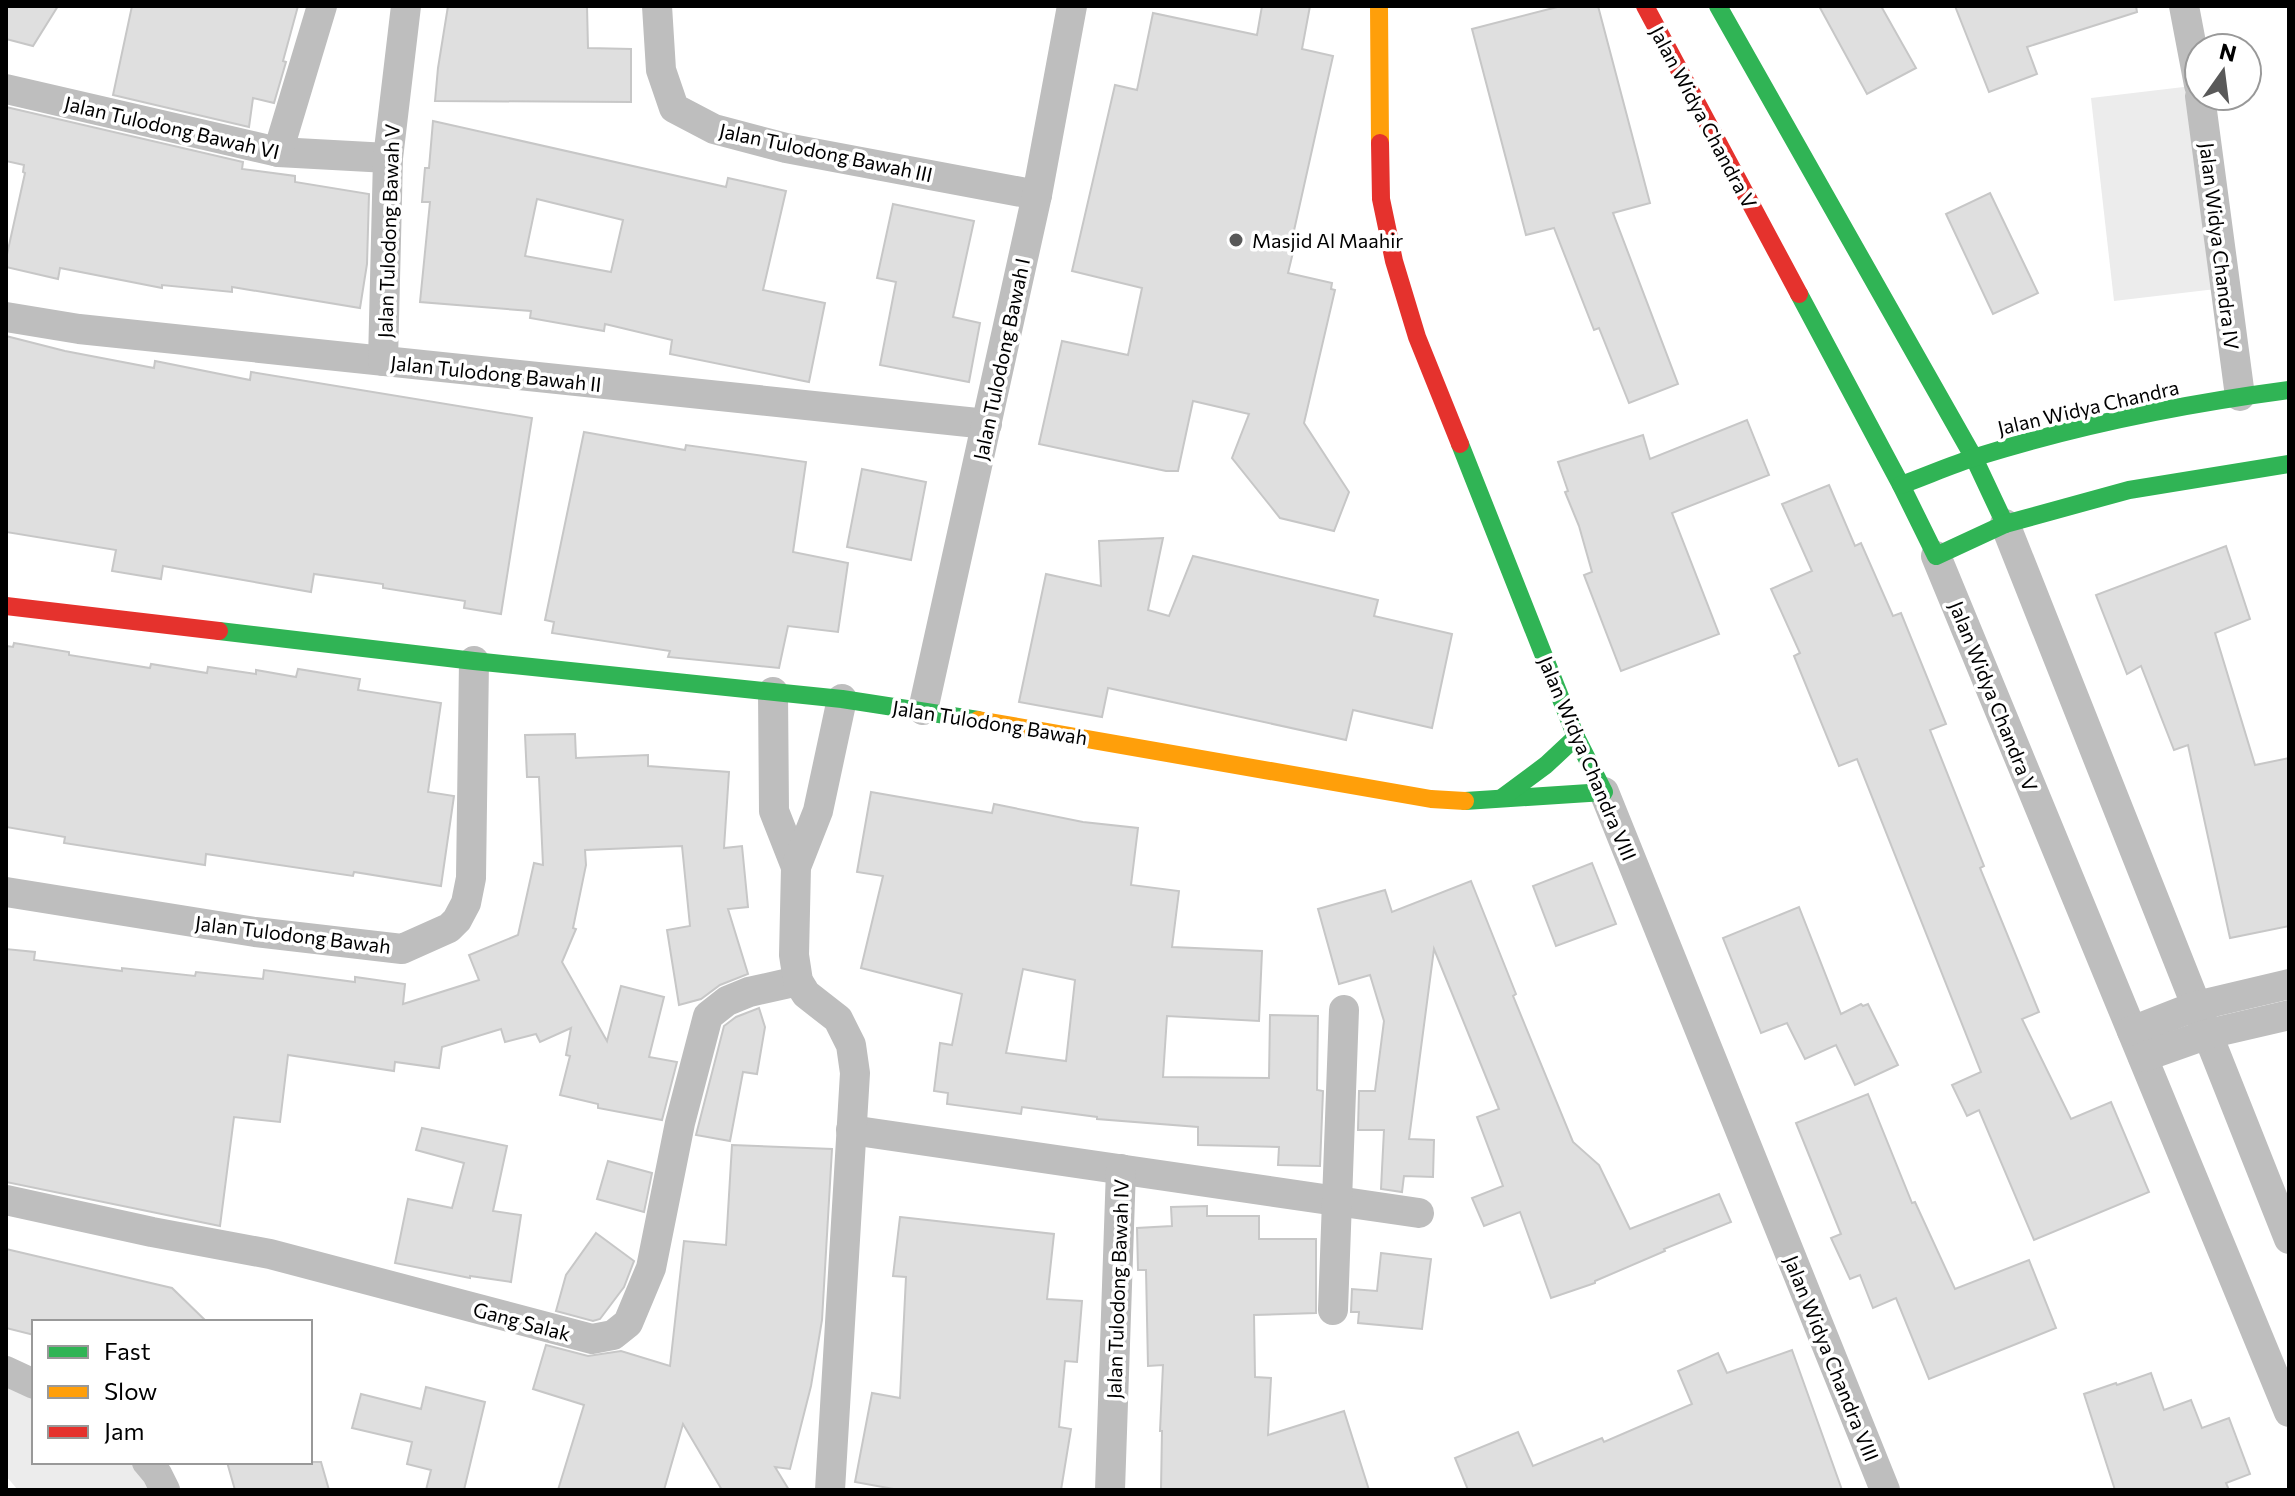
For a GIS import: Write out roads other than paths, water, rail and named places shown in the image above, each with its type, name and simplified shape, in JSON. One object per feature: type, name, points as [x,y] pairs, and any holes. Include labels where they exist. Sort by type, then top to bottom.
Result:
[{"type":"street","points":[[278,152],[322,6]]},
{"type":"street","name":"Jalan Tulodong Bawah V","points":[[383,361],[388,158],[406,6]]},
{"type":"street","name":"Jalan Tulodong Bawah III","points":[[657,6],[661,70],[674,108],[714,129],[786,148],[1037,195]]},
{"type":"street","name":"Jalan Tulodong Bawah I","points":[[923,710],[1037,195],[1072,6]]},
{"type":"street","name":"Jalan Widya Chandra VIII","points":[[1379,6],[1381,199],[1394,261],[1417,337],[1576,737],[1604,792],[1885,1490]]},
{"type":"street","name":"Jalan Widya Chandra V","points":[[1645,6],[1936,556],[2289,1412]]},
{"type":"street","points":[[1718,6],[1974,458],[2005,524],[2289,1239]]},
{"type":"street","points":[[2184,6],[2189,32]]},
{"type":"street","name":"Jalan Tulodong Bawah VI","points":[[6,89],[278,152],[388,158]]},
{"type":"street","name":"Jalan Widya Chandra IV","points":[[2202,112],[2240,396]]},
{"type":"street","name":"Jalan Tulodong Bawah II","points":[[6,317],[79,329],[987,424]]},
{"type":"street","name":"Jalan Widya Chandra","points":[[1901,485],[1974,458],[2105,421],[2289,390]]},
{"type":"street","points":[[1936,556],[2005,524],[2129,490],[2289,464]]},
{"type":"street","name":"Jalan Tulodong Bawah","points":[[6,606],[474,661],[842,699],[923,710],[1431,799],[1464,801],[1604,792]]},
{"type":"street","name":"Jalan Tulodong Bawah","points":[[6,892],[255,932],[402,949],[449,928],[466,903],[471,878],[474,661]]},
{"type":"street","points":[[773,692],[774,811],[796,867]]},
{"type":"street","points":[[830,1490],[855,1073],[851,1045],[838,1019],[806,994],[798,981],[794,955],[796,867],[818,811],[842,699]]},
{"type":"street","points":[[1503,797],[1546,765],[1576,737]]},
{"type":"street","name":"Gang Salak","points":[[6,1200],[270,1254],[592,1339],[613,1335],[628,1323],[651,1268],[680,1123],[708,1016],[727,1001],[749,992],[798,981]]},
{"type":"street","points":[[2137,1044],[2196,1006],[2289,984]]},
{"type":"street","points":[[1333,1310],[1344,1010]]},
{"type":"street","points":[[2137,1044],[2208,1034],[2289,1015]]},
{"type":"street","name":"Jalan Tulodong Bawah IV","points":[[851,1130],[1121,1169],[1110,1490]]},
{"type":"street","points":[[1121,1169],[1419,1213]]},
{"type":"street","points":[[6,1371],[32,1383]]},
{"type":"street","points":[[149,1464],[165,1490]]},
{"type":"place","name":"Masjid Al Maahir","points":[[1236,240]]}]
